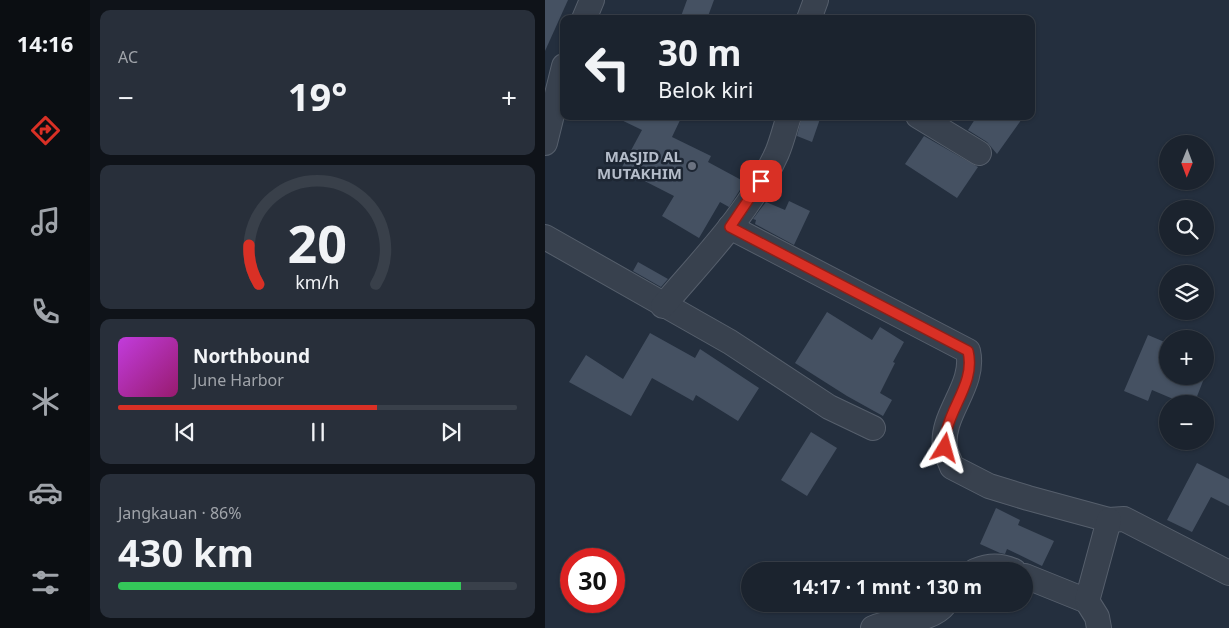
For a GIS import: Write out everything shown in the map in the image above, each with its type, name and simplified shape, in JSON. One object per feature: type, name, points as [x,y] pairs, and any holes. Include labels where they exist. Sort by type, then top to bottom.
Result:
[{"type":"street","points":[[586,15],[593,0]]},
{"type":"street","points":[[810,15],[816,0]]},
{"type":"street","points":[[545,143],[557,66]]},
{"type":"street","points":[[663,306],[730,227],[777,152],[788,120]]},
{"type":"street","points":[[925,120],[979,152]]},
{"type":"street","points":[[730,227],[968,351],[971,363],[965,384],[946,430],[945,448],[952,467],[989,486],[1109,520],[1123,519],[1229,573]]},
{"type":"street","points":[[545,237],[663,306],[730,342],[829,407],[873,428]]},
{"type":"street","points":[[1087,601],[1109,520]]},
{"type":"street","points":[[1033,579],[1087,601],[1097,617],[1099,628]]},
{"type":"street","points":[[873,628],[886,622],[922,617],[934,612]]},
{"type":"building","points":[[545,0],[568,0],[560,15],[545,51]]},
{"type":"building","points":[[687,0],[714,0],[708,15],[681,15]]},
{"type":"building","points":[[621,120],[680,120],[672,137],[711,156],[708,162],[745,182],[729,207],[720,202],[699,238],[662,216],[674,196],[621,169],[642,130]]},
{"type":"building","points":[[801,120],[820,120],[812,142],[797,136]]},
{"type":"building","points":[[974,120],[1021,120],[997,154],[987,142],[968,130]]},
{"type":"building","points":[[924,136],[978,167],[957,198],[905,164]]},
{"type":"building","points":[[789,201],[810,211],[794,245],[755,224],[756,220],[753,219],[766,202],[785,210]]},
{"type":"building","points":[[638,262],[668,279],[661,287],[633,271]]},
{"type":"building","points":[[827,312],[872,340],[880,327],[904,342],[880,393],[892,400],[883,416],[795,363]]},
{"type":"building","points":[[650,333],[695,358],[700,349],[759,388],[738,421],[696,395],[693,401],[652,378],[631,416],[569,382],[586,355],[623,379]]},
{"type":"building","points":[[1148,335],[1159,340],[1159,385],[1201,385],[1198,395],[1164,395],[1152,390],[1148,401],[1124,391]]},
{"type":"building","points":[[811,432],[837,448],[807,496],[781,480]]},
{"type":"building","points":[[1197,463],[1229,479],[1229,506],[1211,497],[1192,532],[1167,520]]},
{"type":"building","points":[[996,508],[1020,520],[1018,525],[1054,541],[1042,566],[1007,549],[1005,554],[980,544]]},
{"type":"place","name":"MASJID AL MUTAKHIM","points":[[692,166]]},
{"type":"route","points":[[761,181],[730,227],[968,351],[971,363],[965,384],[946,430],[945,448]]}]
